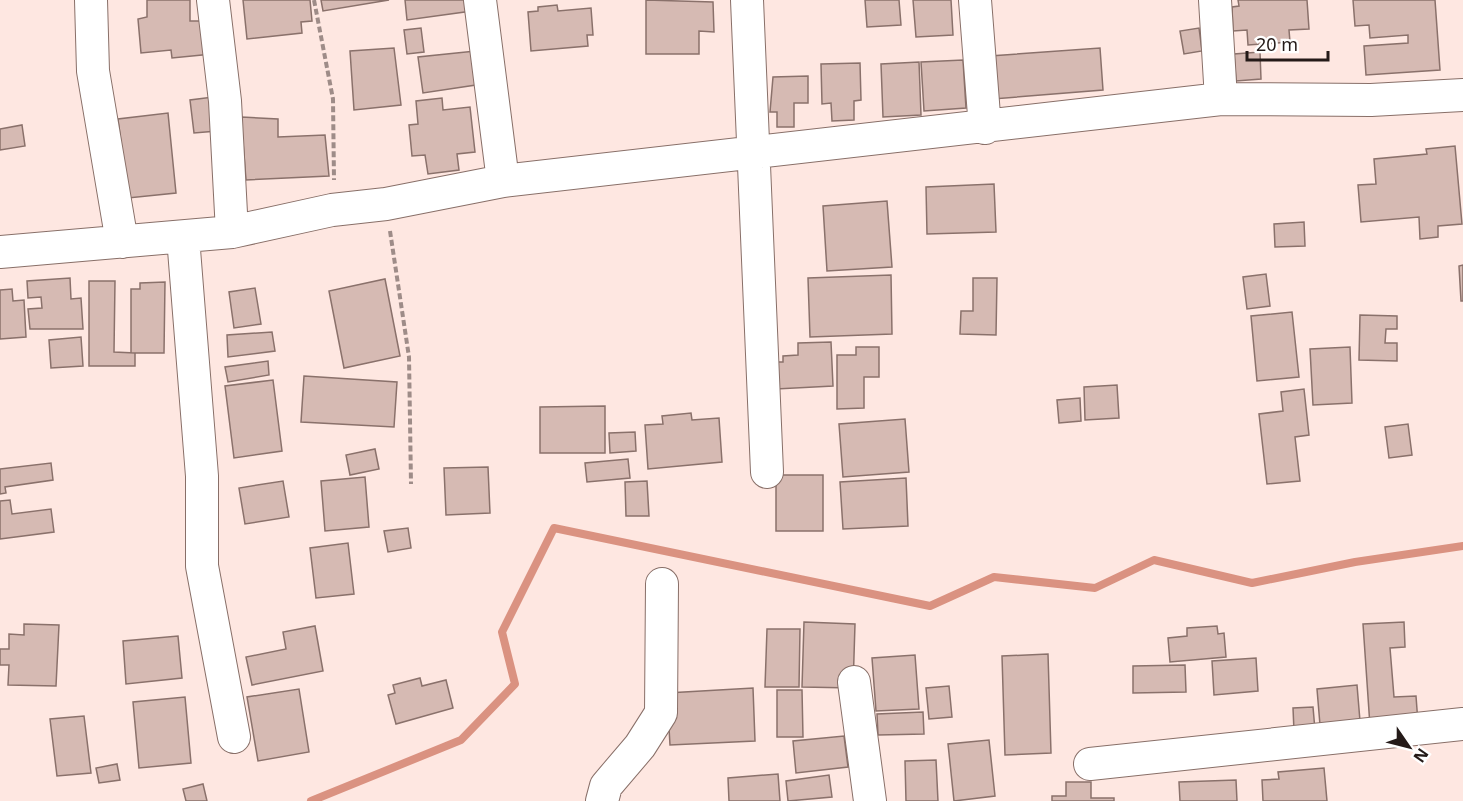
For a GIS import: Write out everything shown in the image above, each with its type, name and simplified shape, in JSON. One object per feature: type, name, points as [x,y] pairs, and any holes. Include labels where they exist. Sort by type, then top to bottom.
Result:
[{"type":"street","points":[[91,0],[93,71],[122,242]]},
{"type":"street","points":[[213,0],[225,101],[232,232]]},
{"type":"street","points":[[480,0],[503,181]]},
{"type":"street","points":[[747,0],[767,472]]},
{"type":"street","points":[[975,0],[985,128]]},
{"type":"street","points":[[1215,0],[1221,99]]},
{"type":"street","points":[[0,252],[232,232],[332,210],[386,204],[503,181],[985,128],[1221,99],[1371,100],[1463,95]]},
{"type":"street","points":[[183,237],[202,476],[202,566],[234,737]]},
{"type":"street","points":[[602,801],[606,786],[640,746],[661,713],[663,584]]},
{"type":"street","points":[[854,682],[870,801]]},
{"type":"street","points":[[1090,764],[1463,724]]},
{"type":"path","points":[[314,0],[333,99],[336,163],[332,210]]},
{"type":"path","points":[[386,204],[409,357],[411,484]]},
{"type":"building","points":[[147,0],[190,0],[190,21],[209,21],[212,54],[172,58],[171,50],[141,53],[138,19],[147,17]]},
{"type":"building","points":[[243,0],[310,0],[312,21],[301,22],[302,33],[247,39]]},
{"type":"building","points":[[321,0],[389,0],[323,11]]},
{"type":"building","points":[[405,0],[478,0],[479,10],[407,20]]},
{"type":"building","points":[[646,0],[713,2],[714,32],[699,31],[699,54],[646,54]]},
{"type":"building","points":[[865,0],[899,0],[901,25],[867,27]]},
{"type":"building","points":[[913,0],[951,0],[953,35],[916,37]]},
{"type":"building","points":[[1238,0],[1307,0],[1309,29],[1289,30],[1290,42],[1248,45],[1247,30],[1233,31],[1232,7],[1239,6]]},
{"type":"building","points":[[1353,0],[1435,0],[1440,70],[1366,75],[1364,46],[1408,43],[1408,35],[1370,38],[1369,25],[1355,26]]},
{"type":"building","points":[[557,5],[558,11],[591,8],[593,35],[587,35],[588,46],[531,51],[528,12],[538,11],[538,7]]},
{"type":"building","points":[[421,28],[424,52],[407,54],[404,30]]},
{"type":"building","points":[[1199,28],[1202,51],[1184,54],[1180,31]]},
{"type":"building","points":[[394,48],[401,105],[354,110],[350,51]]},
{"type":"building","points":[[1100,48],[1103,90],[993,99],[990,56]]},
{"type":"building","points":[[485,50],[489,83],[423,93],[418,57]]},
{"type":"building","points":[[1260,52],[1261,79],[1236,81],[1234,54]]},
{"type":"building","points":[[963,60],[966,108],[924,111],[921,62]]},
{"type":"building","points":[[919,62],[921,115],[883,117],[881,64]]},
{"type":"building","points":[[860,63],[861,100],[854,101],[854,120],[832,121],[831,103],[822,104],[821,64]]},
{"type":"building","points":[[808,76],[808,103],[794,103],[794,127],[777,127],[777,112],[770,112],[773,77]]},
{"type":"building","points":[[213,97],[217,131],[194,133],[190,100]]},
{"type":"building","points":[[442,98],[443,110],[470,107],[475,152],[457,154],[459,170],[428,174],[425,155],[412,156],[409,125],[418,124],[416,101]]},
{"type":"building","points":[[168,113],[176,193],[128,198],[118,119]]},
{"type":"building","points":[[241,117],[278,119],[278,137],[325,135],[329,176],[246,180]]},
{"type":"building","points":[[22,125],[25,146],[0,150],[0,129]]},
{"type":"building","points":[[1455,146],[1462,224],[1438,226],[1438,237],[1420,239],[1419,217],[1361,222],[1358,185],[1376,184],[1374,159],[1427,154],[1426,149]]},
{"type":"building","points":[[994,184],[996,232],[927,234],[926,187]]},
{"type":"building","points":[[887,201],[892,267],[827,271],[823,206]]},
{"type":"building","points":[[1304,222],[1305,246],[1275,247],[1274,224]]},
{"type":"building","points":[[1463,265],[1463,301],[1461,301],[1459,266]]},
{"type":"building","points":[[1266,274],[1270,306],[1247,309],[1243,277]]},
{"type":"building","points":[[891,275],[892,334],[810,337],[808,278]]},
{"type":"building","points":[[70,278],[71,299],[81,298],[83,329],[30,329],[28,309],[42,308],[41,297],[28,298],[27,281]]},
{"type":"building","points":[[973,278],[997,278],[996,335],[960,334],[961,311],[973,311]]},
{"type":"building","points":[[385,279],[400,356],[344,368],[329,291]]},
{"type":"building","points":[[89,281],[115,281],[114,352],[135,353],[135,366],[89,366]]},
{"type":"building","points":[[165,282],[164,353],[131,353],[131,289],[140,289],[140,283]]},
{"type":"building","points":[[255,288],[261,324],[234,328],[229,292]]},
{"type":"building","points":[[12,289],[13,301],[24,300],[26,337],[0,339],[0,290]]},
{"type":"building","points":[[1292,312],[1299,377],[1257,381],[1251,316]]},
{"type":"building","points":[[1360,315],[1397,316],[1397,329],[1386,329],[1385,343],[1397,343],[1397,361],[1359,360]]},
{"type":"building","points":[[272,332],[275,351],[228,357],[227,335]]},
{"type":"building","points":[[81,337],[83,366],[51,368],[49,340]]},
{"type":"building","points":[[831,342],[833,386],[776,389],[775,362],[783,362],[783,356],[798,355],[798,343]]},
{"type":"building","points":[[856,347],[879,347],[879,377],[864,377],[864,408],[837,409],[837,355],[856,355]]},
{"type":"building","points":[[1350,347],[1352,403],[1313,405],[1310,349]]},
{"type":"building","points":[[268,361],[269,375],[228,382],[225,367]]},
{"type":"building","points":[[304,376],[397,382],[394,427],[301,422]]},
{"type":"building","points":[[273,380],[282,451],[234,458],[225,386]]},
{"type":"building","points":[[1117,385],[1119,418],[1085,420],[1084,387]]},
{"type":"building","points":[[1304,389],[1309,435],[1295,437],[1300,481],[1267,484],[1259,414],[1283,411],[1281,392]]},
{"type":"building","points":[[1080,398],[1081,421],[1059,423],[1057,400]]},
{"type":"building","points":[[605,406],[605,453],[540,453],[540,407]]},
{"type":"building","points":[[691,413],[692,420],[719,418],[722,462],[648,469],[645,425],[663,424],[662,416]]},
{"type":"building","points":[[905,419],[909,472],[843,477],[839,424]]},
{"type":"building","points":[[1408,424],[1412,455],[1389,458],[1385,427]]},
{"type":"building","points":[[635,432],[636,451],[610,453],[609,433]]},
{"type":"building","points":[[375,449],[379,469],[350,475],[346,455]]},
{"type":"building","points":[[628,459],[630,478],[587,482],[585,463]]},
{"type":"building","points":[[51,463],[53,480],[5,487],[6,493],[0,494],[0,469]]},
{"type":"building","points":[[488,467],[490,513],[446,515],[444,468]]},
{"type":"building","points":[[776,475],[823,475],[823,531],[776,531]]},
{"type":"building","points":[[365,477],[369,527],[325,531],[321,481]]},
{"type":"building","points":[[906,478],[908,526],[843,529],[840,482]]},
{"type":"building","points":[[283,481],[289,517],[245,524],[239,488]]},
{"type":"building","points":[[647,481],[649,516],[626,516],[625,482]]},
{"type":"building","points":[[10,500],[12,514],[51,509],[54,532],[0,539],[0,501]]},
{"type":"building","points":[[408,528],[411,548],[388,552],[384,531]]},
{"type":"building","points":[[348,543],[354,594],[316,598],[310,548]]},
{"type":"building","points":[[804,622],[855,624],[853,688],[802,687]]},
{"type":"building","points":[[1404,622],[1405,647],[1390,648],[1394,697],[1416,696],[1418,723],[1370,726],[1363,624]]},
{"type":"building","points":[[24,624],[59,625],[56,686],[8,685],[9,665],[0,665],[0,649],[9,649],[9,634],[24,635]]},
{"type":"building","points":[[315,626],[323,671],[252,685],[246,657],[286,649],[283,632]]},
{"type":"building","points":[[1217,626],[1218,634],[1224,633],[1226,657],[1170,662],[1168,638],[1187,636],[1187,628]]},
{"type":"building","points":[[767,629],[800,629],[799,687],[765,687]]},
{"type":"building","points":[[178,636],[182,678],[126,684],[123,641]]},
{"type":"building","points":[[1048,654],[1051,753],[1005,755],[1002,656]]},
{"type":"building","points":[[915,655],[919,709],[876,711],[872,658]]},
{"type":"building","points":[[1256,658],[1258,691],[1214,695],[1212,661]]},
{"type":"building","points":[[1185,665],[1186,692],[1133,693],[1133,666]]},
{"type":"building","points":[[420,678],[422,686],[446,680],[453,708],[396,724],[388,695],[395,693],[393,685]]},
{"type":"building","points":[[1357,685],[1361,733],[1321,737],[1317,689]]},
{"type":"building","points":[[949,686],[952,717],[929,719],[926,688]]},
{"type":"building","points":[[753,688],[755,741],[670,745],[667,693]]},
{"type":"building","points":[[299,689],[309,752],[258,761],[247,697]]},
{"type":"building","points":[[777,690],[802,690],[803,737],[777,737]]},
{"type":"building","points":[[185,697],[191,763],[139,768],[133,702]]},
{"type":"building","points":[[1313,707],[1315,730],[1294,731],[1293,708]]},
{"type":"building","points":[[923,712],[924,734],[878,735],[877,714]]},
{"type":"building","points":[[84,716],[91,773],[57,776],[50,719]]},
{"type":"building","points":[[844,736],[848,767],[796,773],[793,741]]},
{"type":"building","points":[[989,740],[995,796],[954,801],[948,744]]},
{"type":"building","points":[[936,760],[938,801],[906,801],[905,761]]},
{"type":"building","points":[[117,764],[120,780],[99,783],[96,768]]},
{"type":"building","points":[[1324,768],[1327,801],[1263,801],[1262,780],[1279,779],[1278,772]]},
{"type":"building","points":[[778,774],[780,801],[729,801],[728,778]]},
{"type":"building","points":[[829,775],[832,797],[788,801],[786,781]]},
{"type":"building","points":[[1236,780],[1237,801],[1180,801],[1179,782]]},
{"type":"building","points":[[1066,782],[1091,782],[1091,798],[1114,798],[1114,801],[1052,801],[1052,796],[1066,796]]},
{"type":"building","points":[[203,784],[207,801],[186,801],[183,789]]},
{"type":"waterway","points":[[311,801],[461,740],[515,684],[502,632],[554,528],[930,606],[994,577],[1095,588],[1154,560],[1252,583],[1355,562],[1463,546]]}]
